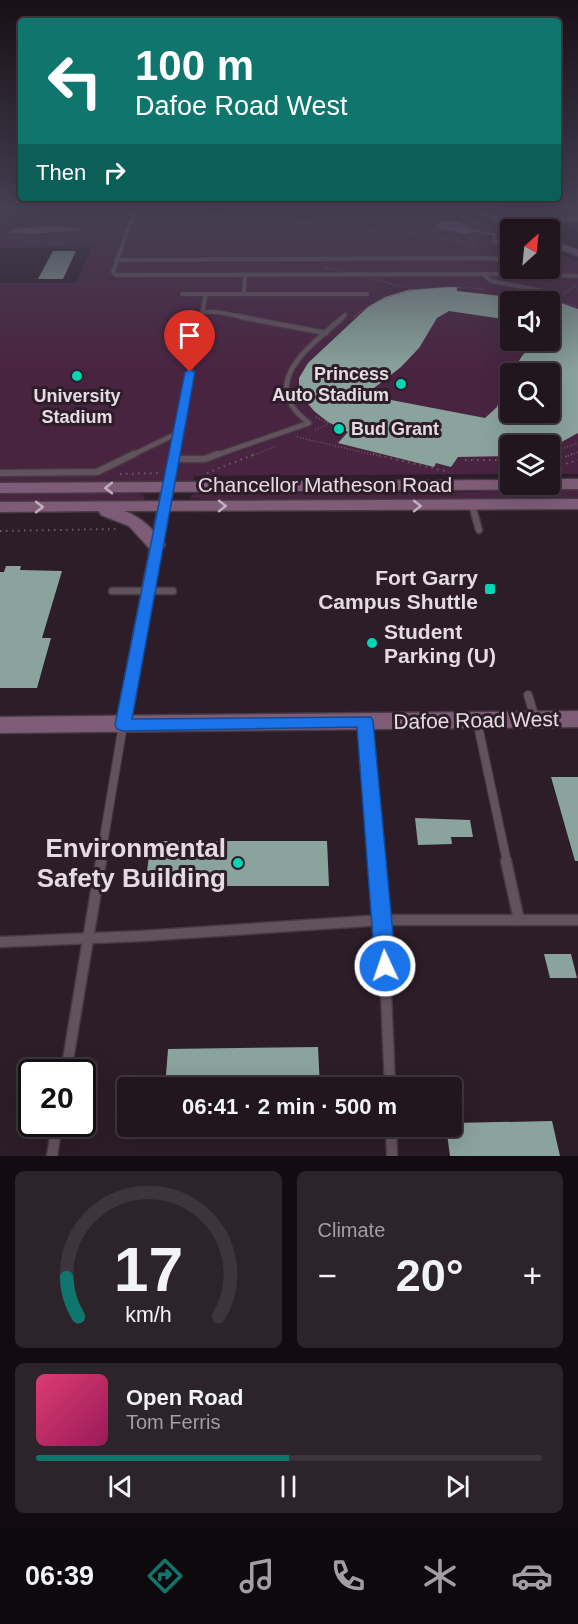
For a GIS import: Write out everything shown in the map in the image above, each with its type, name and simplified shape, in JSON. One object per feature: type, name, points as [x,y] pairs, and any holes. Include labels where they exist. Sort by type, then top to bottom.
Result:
[{"type":"main road","name":"Chancellor Matheson Road","points":[[0,489],[578,484]]},
{"type":"main road","name":"Chancellor Matheson Road","points":[[0,507],[578,504]]},
{"type":"main road","points":[[79,507],[119,514],[145,530],[156,544]]},
{"type":"main road","name":"Dafoe Road West","points":[[0,724],[123,725],[578,719]]},
{"type":"street","points":[[123,725],[167,487]]},
{"type":"lane","points":[[115,264],[113,272],[124,276],[500,274]]},
{"type":"lane","points":[[483,274],[491,280],[544,291]]},
{"type":"lane","points":[[560,275],[578,276]]},
{"type":"lane","points":[[244,293],[245,276]]},
{"type":"lane","points":[[182,294],[367,294]]},
{"type":"lane","points":[[167,487],[206,294]]},
{"type":"lane","points":[[202,312],[217,312],[326,333]]},
{"type":"lane","points":[[173,459],[205,459],[309,423],[289,403],[285,391],[285,380],[300,357],[345,315]]},
{"type":"lane","points":[[0,473],[97,472],[178,433]]},
{"type":"lane","points":[[472,506],[479,530]]},
{"type":"lane","points":[[112,591],[173,591]]},
{"type":"lane","points":[[528,695],[536,719]]},
{"type":"lane","points":[[476,720],[519,920]]},
{"type":"lane","points":[[365,721],[383,921],[390,1077]]},
{"type":"lane","points":[[68,1059],[123,725]]},
{"type":"lane","points":[[0,942],[383,921],[578,920]]},
{"type":"lane","points":[[52,1156],[55,1137]]},
{"type":"lane","points":[[391,1137],[392,1156]]},
{"type":"path","points":[[324,267],[412,289]]},
{"type":"path","points":[[560,296],[578,284]]},
{"type":"path","points":[[354,317],[385,296],[412,289],[450,286],[491,290]]},
{"type":"path","points":[[560,302],[578,307]]},
{"type":"path","points":[[315,416],[330,424],[297,437],[455,474]]},
{"type":"path","points":[[560,449],[578,443]]},
{"type":"path","points":[[202,475],[276,446]]},
{"type":"path","points":[[560,459],[578,452]]},
{"type":"path","points":[[465,460],[500,460]]},
{"type":"path","points":[[560,466],[578,460]]},
{"type":"path","points":[[0,531],[105,530],[119,529],[135,522]]},
{"type":"shaded area","points":[[84,264],[500,264],[500,279],[560,279],[560,264],[578,264],[578,474],[560,474],[560,435],[500,435],[500,474],[194,476],[193,482],[0,483],[0,283],[76,283]]},
{"type":"shaded area","points":[[578,488],[578,498],[231,501],[191,498],[191,495],[197,494],[500,491],[500,495],[560,495],[560,489]]},
{"type":"shaded area","points":[[130,491],[145,495],[144,500],[0,503],[0,492]]},
{"type":"building","points":[[46,264],[70,264],[63,279],[38,279]]},
{"type":"building","points":[[457,287],[457,291],[500,296],[500,319],[449,311],[437,318],[419,348],[401,367],[365,395],[485,418],[497,407],[500,399],[500,423],[560,423],[560,363],[518,363],[527,351],[560,351],[560,303],[578,309],[578,433],[560,443],[560,435],[500,435],[500,456],[458,457],[451,467],[436,463],[434,467],[338,443],[348,432],[328,422],[305,400],[302,400],[299,378],[308,363],[369,306],[385,297],[408,290]]},
{"type":"building","points":[[6,566],[21,566],[20,570],[62,571],[42,638],[51,638],[37,688],[0,688],[0,572],[4,572]]},
{"type":"building","points":[[551,777],[578,777],[578,861],[575,861]]},
{"type":"building","points":[[415,818],[470,820],[473,837],[451,837],[452,844],[418,845]]},
{"type":"building","name":"Environmental Safety Building","points":[[151,841],[327,841],[329,886],[145,886]]},
{"type":"building","points":[[544,954],[571,954],[577,978],[550,978]]},
{"type":"building","points":[[318,1047],[319,1077],[166,1077],[168,1049]]},
{"type":"building","points":[[552,1121],[560,1156],[450,1156],[447,1137],[462,1137],[462,1123]]},
{"type":"place","name":"University Stadium","points":[[77,376]]},
{"type":"place","name":"Princess Auto Stadium","points":[[401,384]]},
{"type":"place","name":"Bud Grant","points":[[339,429]]},
{"type":"place","name":"Fort Garry Campus Shuttle","points":[[490,589]]},
{"type":"place","name":"Student Parking (U)","points":[[372,643]]},
{"type":"place","name":"Environmental Safety Building","points":[[238,863]]},
{"type":"route","points":[[190,372],[123,725],[365,721],[385,966]]}]
